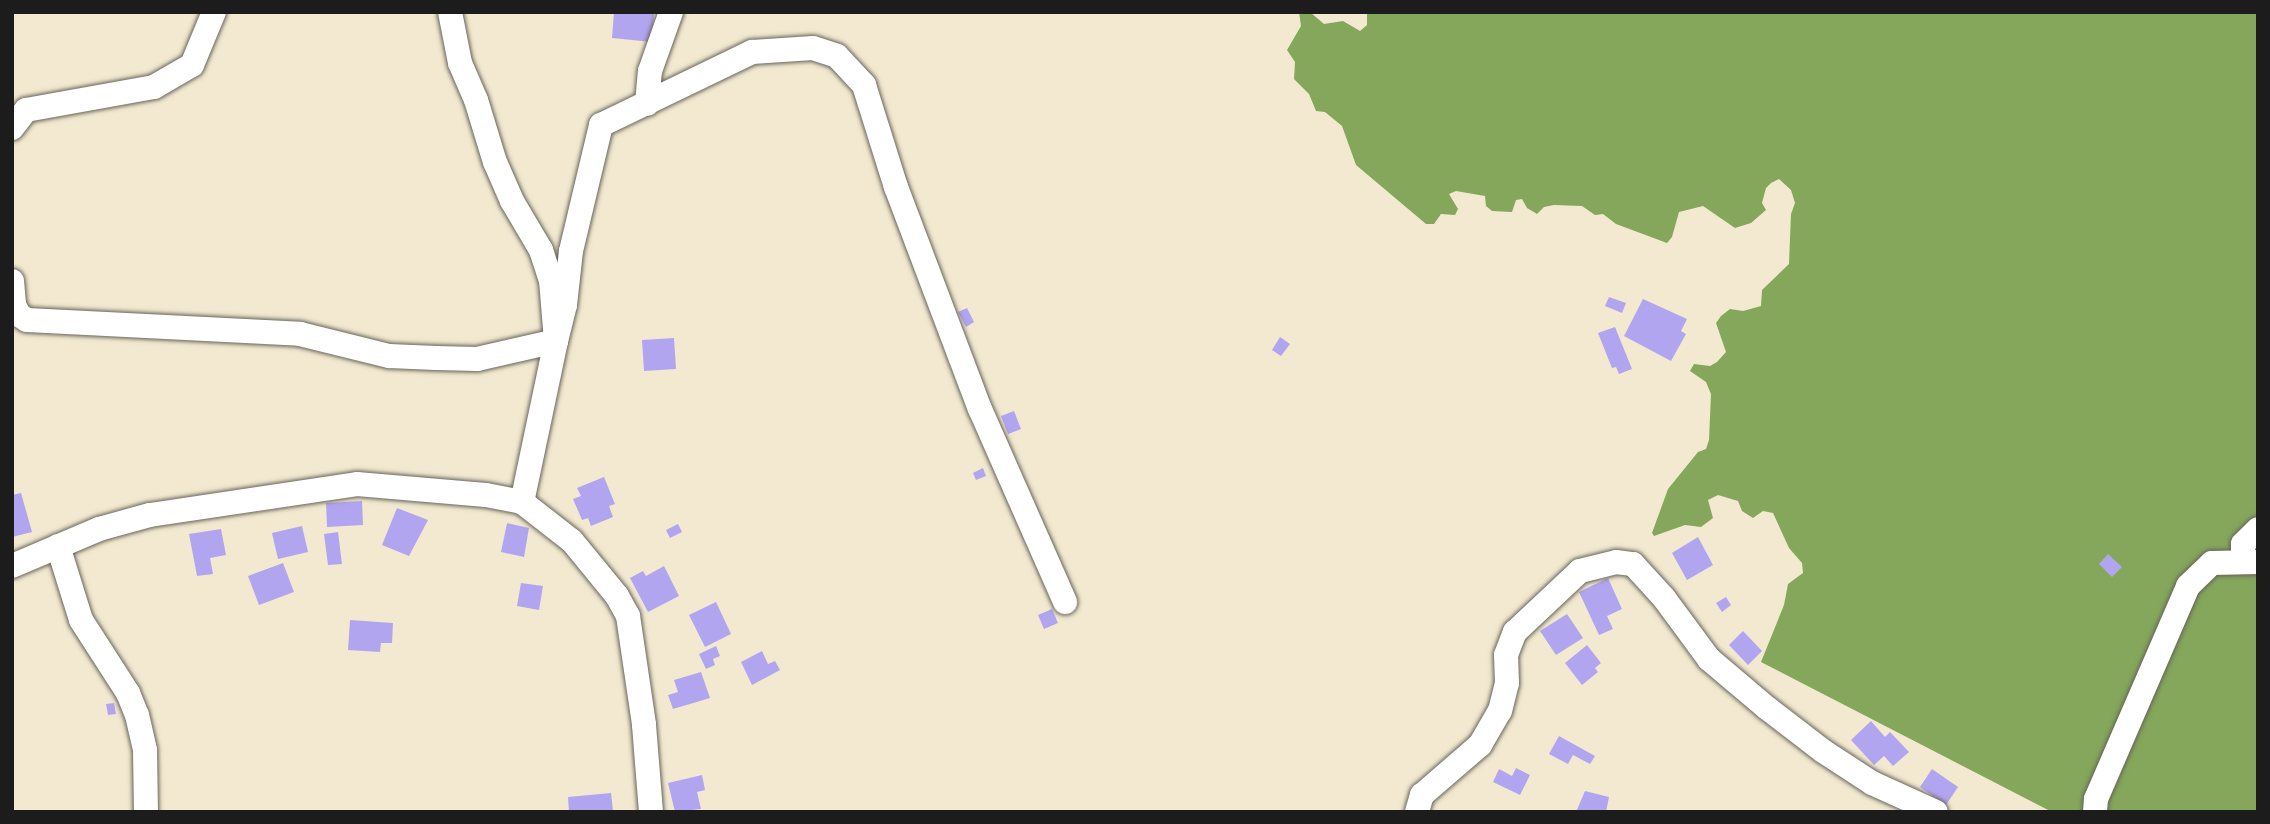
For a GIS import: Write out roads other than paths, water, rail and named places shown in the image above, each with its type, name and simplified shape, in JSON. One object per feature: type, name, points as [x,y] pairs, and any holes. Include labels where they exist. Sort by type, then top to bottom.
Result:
[{"type":"street","points":[[12,128],[26,110],[154,87],[192,65],[214,12]]},
{"type":"street","points":[[450,12],[460,63],[476,100],[495,162],[512,201],[541,250],[551,280],[556,341]]},
{"type":"street","points":[[647,104],[650,71],[671,12]]},
{"type":"street","points":[[522,502],[556,341],[564,315],[571,251],[593,146],[601,125],[751,52],[813,48],[837,56],[849,65],[864,85],[896,187],[980,409],[1065,602]]},
{"type":"street","points":[[12,281],[14,305],[19,315],[27,320],[300,334],[389,356],[436,358],[477,359],[556,341]]},
{"type":"street","points":[[12,566],[99,529],[150,514],[357,484],[486,495],[522,502],[572,541],[617,596],[628,616],[637,665],[651,789],[651,812]]},
{"type":"street","points":[[2095,812],[2096,799],[2188,586],[2212,563],[2250,562],[2243,544],[2258,529]]},
{"type":"street","points":[[58,546],[81,620],[128,693],[137,715],[145,750],[146,812]]},
{"type":"street","points":[[1417,812],[1422,796],[1479,745],[1500,711],[1507,683],[1506,656],[1515,632],[1580,571],[1616,562],[1633,564],[1664,598],[1709,659],[1776,715],[1823,751],[1872,783],[1936,812]]}]
